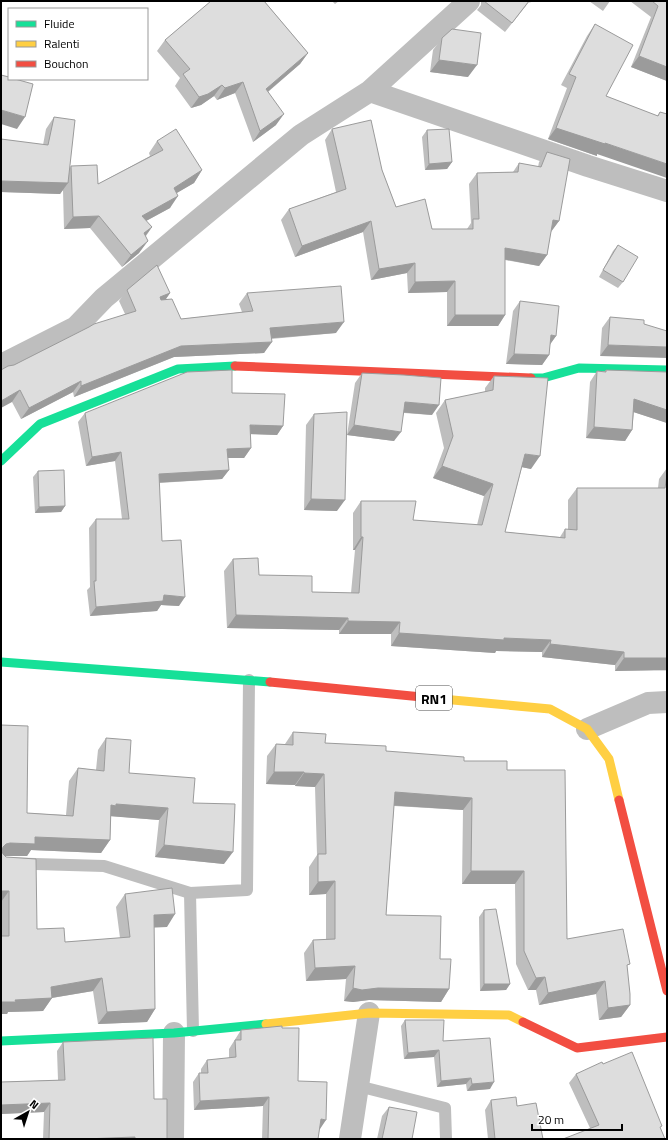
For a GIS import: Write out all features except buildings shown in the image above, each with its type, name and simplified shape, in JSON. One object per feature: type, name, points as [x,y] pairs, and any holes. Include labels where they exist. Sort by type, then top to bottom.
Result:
[{"type":"main road","points":[[1,461],[40,424],[178,369],[238,366],[543,378],[579,368],[667,370]]},
{"type":"main road","name":"RN1","points":[[1,662],[249,680],[550,709],[587,729],[609,759],[665,976],[667,991]]},
{"type":"main road","points":[[1,1041],[183,1032],[369,1013],[509,1015],[577,1048],[667,1037]]},
{"type":"street","points":[[1,365],[76,327],[104,298],[301,135],[370,91],[469,1]]},
{"type":"street","points":[[370,91],[588,166],[667,191]]},
{"type":"street","points":[[587,729],[648,703],[667,702]]},
{"type":"street","points":[[350,1139],[369,1013]]},
{"type":"street","points":[[173,1139],[183,1032]]},
{"type":"lane","points":[[1,863],[104,866],[190,893],[247,890],[249,680]]},
{"type":"lane","points":[[183,1032],[190,893]]},
{"type":"lane","points":[[358,1086],[445,1108],[446,1139]]},
{"type":"traffic: fast","points":[[1,461],[40,424],[178,369],[235,366]]},
{"type":"traffic: fast","points":[[531,378],[543,378],[579,368],[667,370]]},
{"type":"traffic: fast","points":[[1,662],[270,682]]},
{"type":"traffic: fast","points":[[1,1041],[174,1033],[266,1024]]},
{"type":"traffic: slow","points":[[442,699],[550,709],[587,729],[609,759],[619,800]]},
{"type":"traffic: slow","points":[[266,1024],[369,1013],[509,1015],[523,1022]]},
{"type":"traffic: jam","points":[[235,366],[531,378]]},
{"type":"traffic: jam","points":[[270,682],[442,699]]},
{"type":"traffic: jam","points":[[619,800],[667,991]]},
{"type":"traffic: jam","points":[[523,1022],[577,1048],[667,1037]]}]
